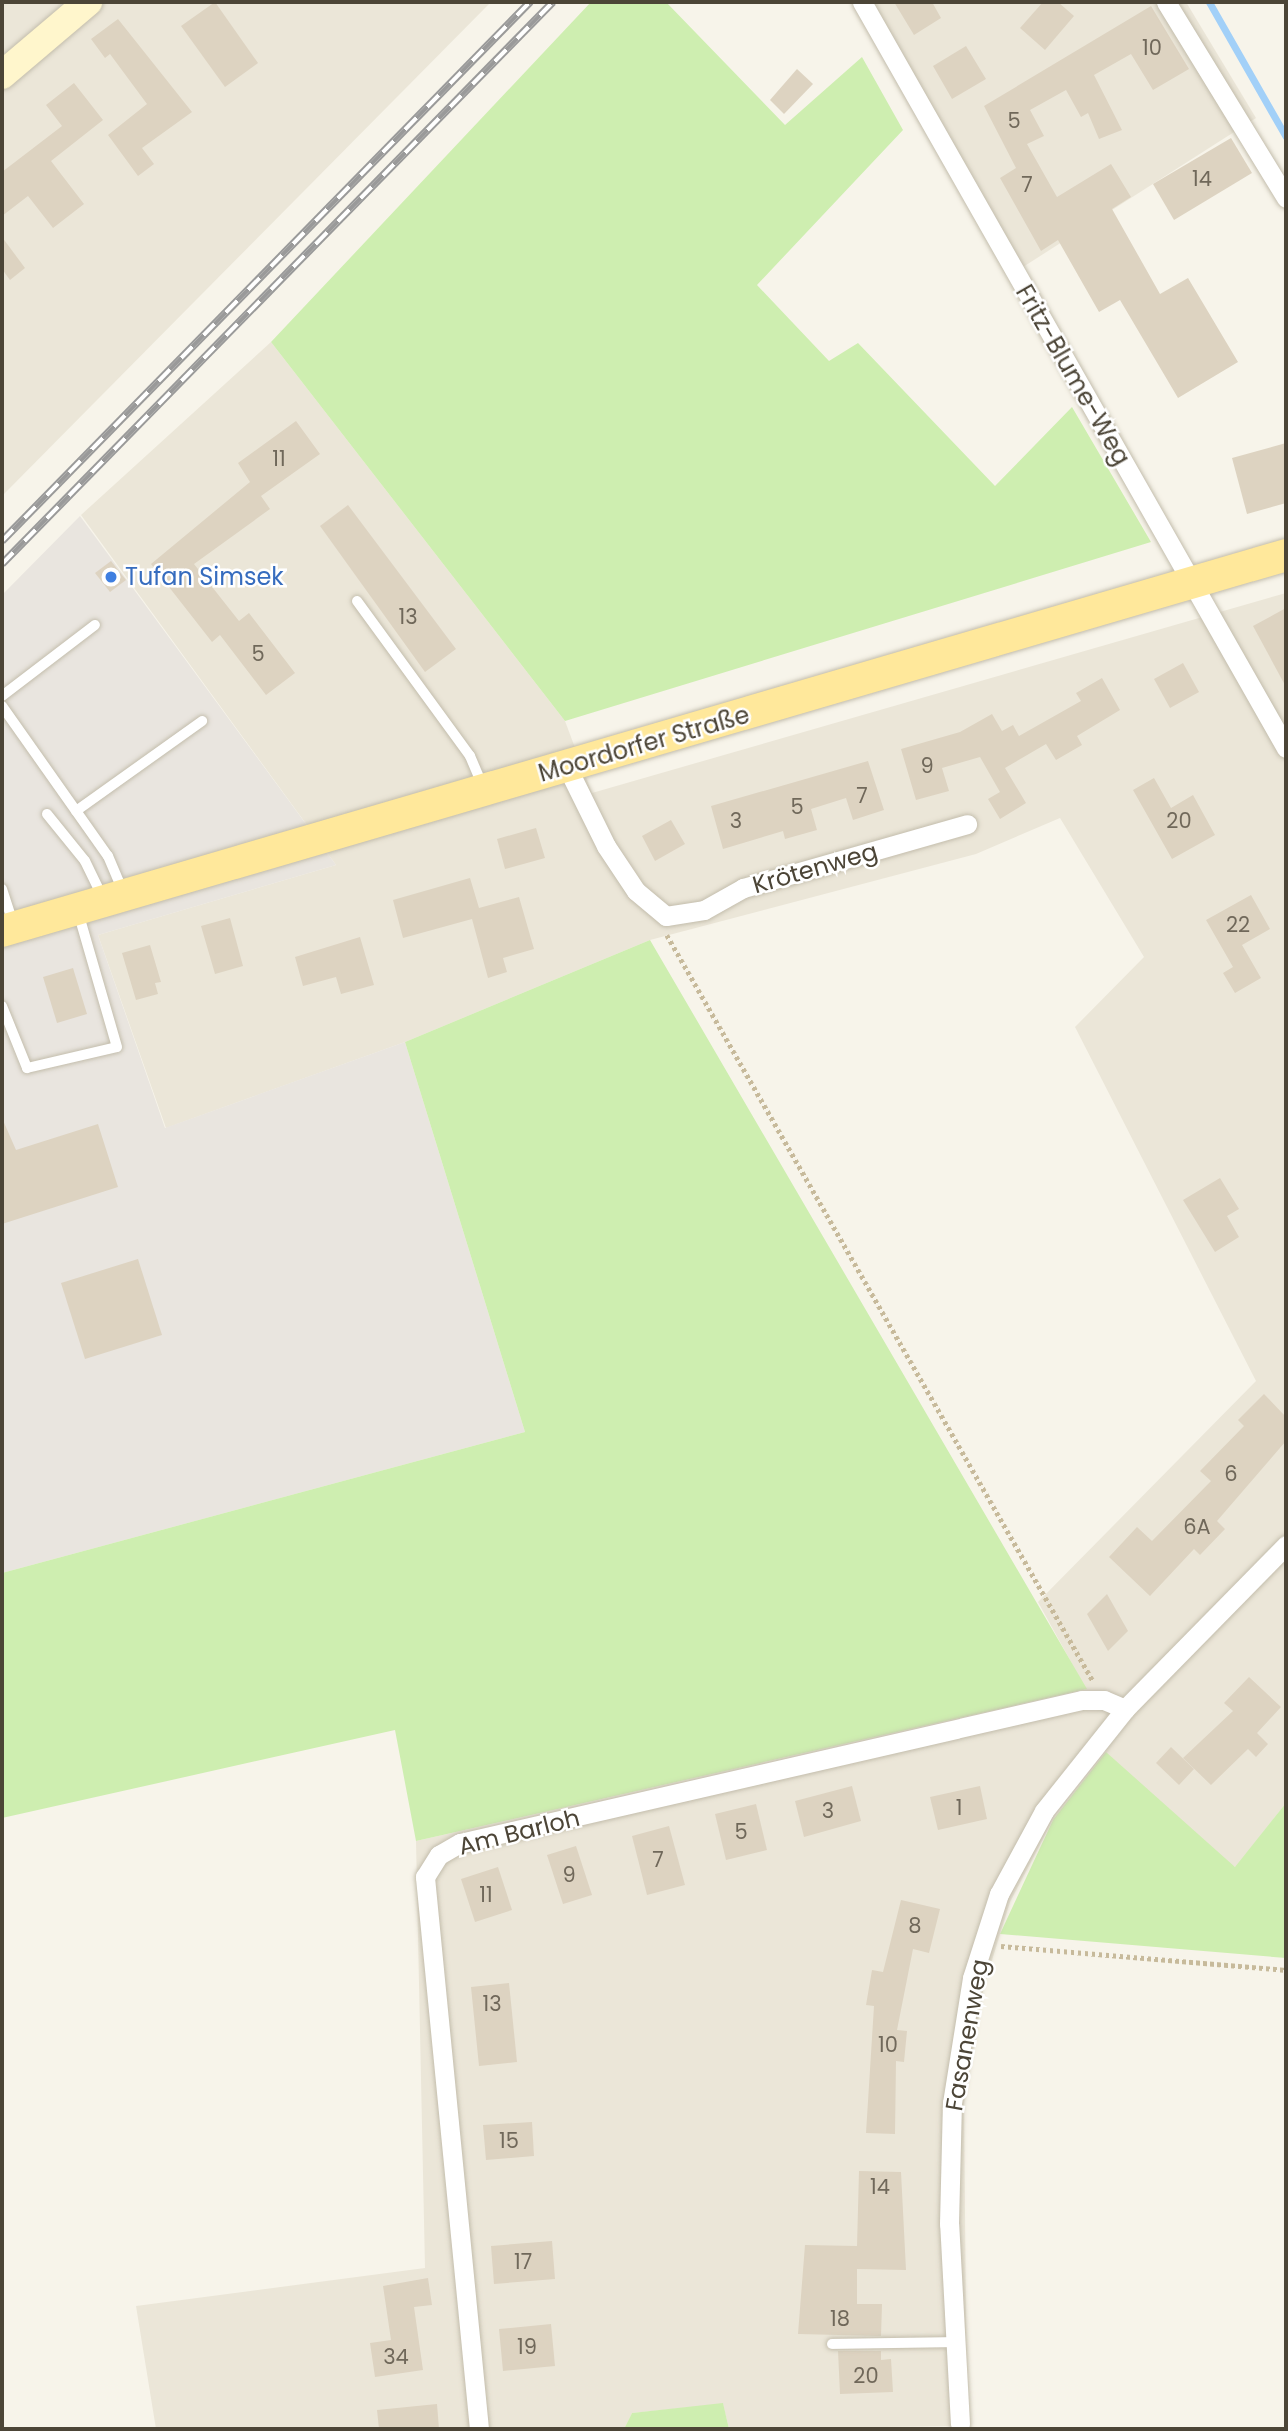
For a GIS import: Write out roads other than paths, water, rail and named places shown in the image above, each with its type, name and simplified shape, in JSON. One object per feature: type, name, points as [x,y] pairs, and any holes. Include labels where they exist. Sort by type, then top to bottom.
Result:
[{"type":"main road","name":"Moordorfer Straße","points":[[8,929],[1286,555]]},
{"type":"street","points":[[2,75],[88,2]]},
{"type":"street","name":"Fritz-Blume-Weg","points":[[862,2],[1195,583],[1286,748]]},
{"type":"street","points":[[1166,2],[1286,198]]},
{"type":"street","name":"Krötenweg","points":[[567,767],[606,846],[636,891],[666,916],[704,910],[743,888],[967,824]]},
{"type":"street","name":"Fasanenweg","points":[[960,2424],[955,2342],[952,2103],[983,1945],[999,1894],[1044,1811],[1125,1709],[1286,1545]]},
{"type":"street","name":"Am Barloh","points":[[480,2429],[425,1877],[439,1855],[486,1837],[1104,1700],[1125,1709]]},
{"type":"lane","points":[[356,601],[470,756],[485,791]]},
{"type":"lane","points":[[2,696],[95,625]]},
{"type":"lane","points":[[2,706],[76,811],[102,902],[117,1047],[27,1068],[2,1006]]},
{"type":"lane","points":[[76,811],[202,720]]},
{"type":"lane","points":[[47,814],[85,861],[102,902]]},
{"type":"lane","points":[[2,889],[8,929]]},
{"type":"lane","points":[[832,2344],[955,2342]]},
{"type":"waterway","points":[[1209,2],[1286,137]]},
{"type":"railway","points":[[2,541],[530,2]]},
{"type":"railway","points":[[2,564],[553,2]]},
{"type":"place","name":"Tufan Simsek","points":[[111,577]]}]
